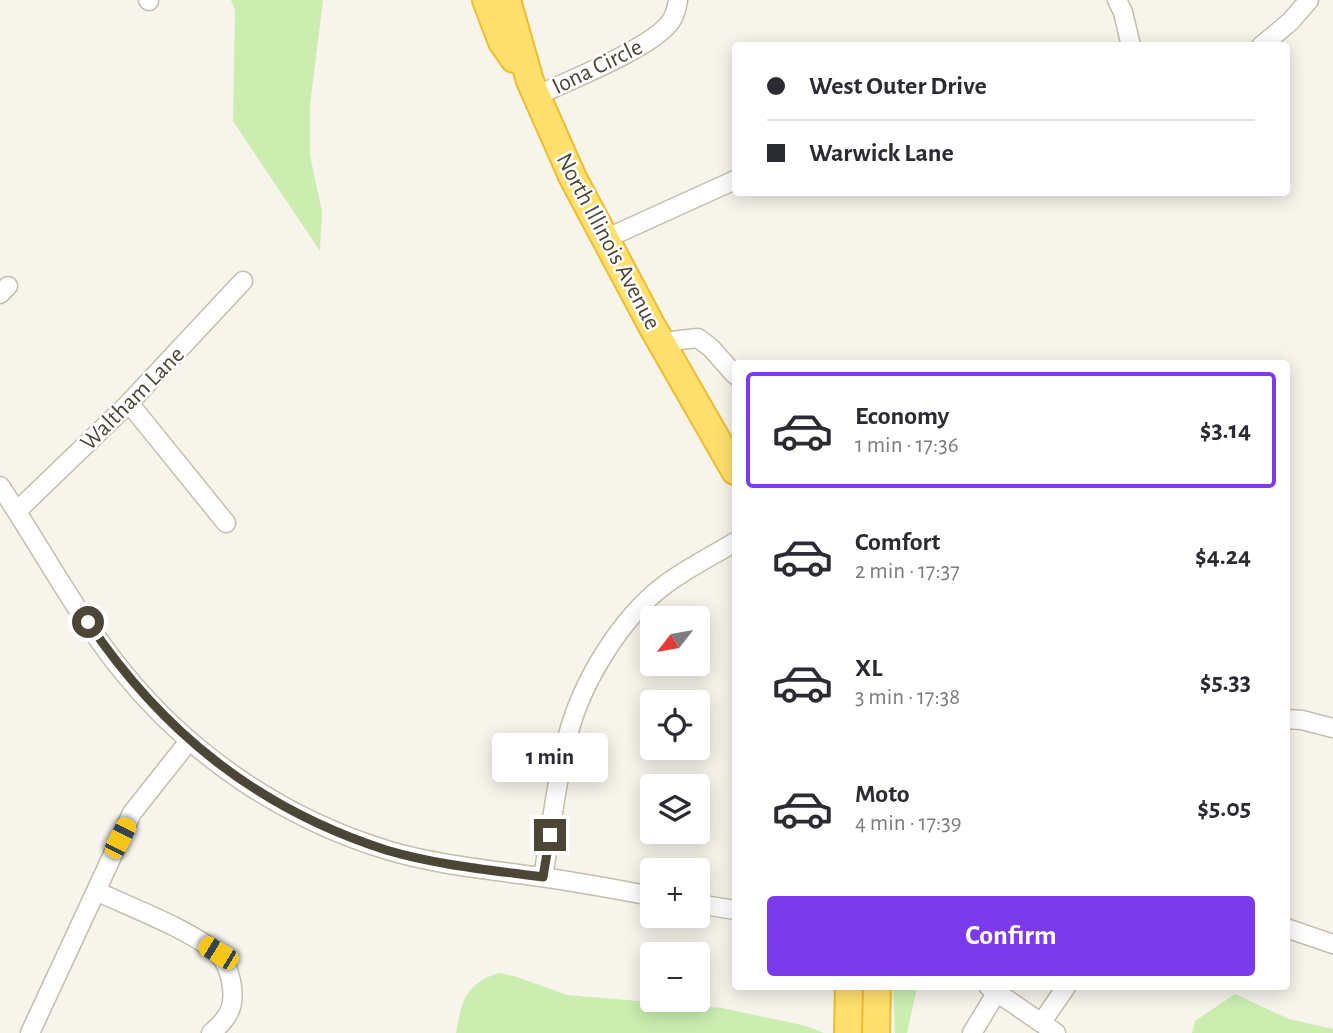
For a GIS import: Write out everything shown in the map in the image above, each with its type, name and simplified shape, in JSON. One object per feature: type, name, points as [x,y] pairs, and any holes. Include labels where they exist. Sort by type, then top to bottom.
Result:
[{"type":"highway","points":[[486,0],[502,42],[533,88]]},
{"type":"highway","name":"North Illinois Avenue","points":[[507,0],[533,88],[573,178],[604,239],[732,466]]},
{"type":"highway","points":[[848,1033],[849,990]]},
{"type":"highway","points":[[876,1033],[877,990]]},
{"type":"street","name":"Iona Circle","points":[[533,88],[640,47],[657,36],[671,21],[678,0]]},
{"type":"street","points":[[1117,0],[1123,12],[1130,42]]},
{"type":"street","points":[[1266,42],[1290,22],[1309,0]]},
{"type":"street","points":[[604,239],[732,181]]},
{"type":"street","name":"Waltham Lane","points":[[17,511],[130,402],[243,281]]},
{"type":"street","points":[[662,342],[698,338],[732,372]]},
{"type":"street","points":[[130,402],[226,523]]},
{"type":"street","points":[[0,486],[88,622],[142,695],[189,741],[227,771],[277,804],[330,830],[388,850],[447,863],[640,894]]},
{"type":"street","points":[[543,877],[568,734],[597,668],[629,618],[667,582],[732,544]]},
{"type":"street","points":[[1290,719],[1333,728]]},
{"type":"street","points":[[30,1033],[132,813],[189,741]]},
{"type":"street","points":[[96,891],[184,933],[218,953],[228,969],[234,998],[225,1020],[211,1033]]},
{"type":"street","points":[[710,906],[732,910]]},
{"type":"street","points":[[1290,929],[1333,944]]},
{"type":"street","points":[[972,1033],[993,990]]},
{"type":"street","points":[[994,990],[1049,1028],[1065,990]]},
{"type":"green space","points":[[231,0],[323,0],[310,105],[310,155],[322,212],[320,251],[233,121],[235,11]]},
{"type":"green space","points":[[499,973],[567,995],[640,1001],[640,1012],[710,1012],[710,1007],[722,1008],[806,1026],[824,1033],[456,1033],[460,1011],[467,995],[488,977]]},
{"type":"green space","points":[[893,990],[916,990],[907,1033],[895,1033]]},
{"type":"green space","points":[[1235,994],[1289,1019],[1333,1029],[1333,1033],[1192,1033],[1195,1021]]},
{"type":"route","points":[[88,622],[142,695],[189,741],[227,771],[277,804],[330,830],[388,850],[447,863],[543,877],[550,835]]}]
